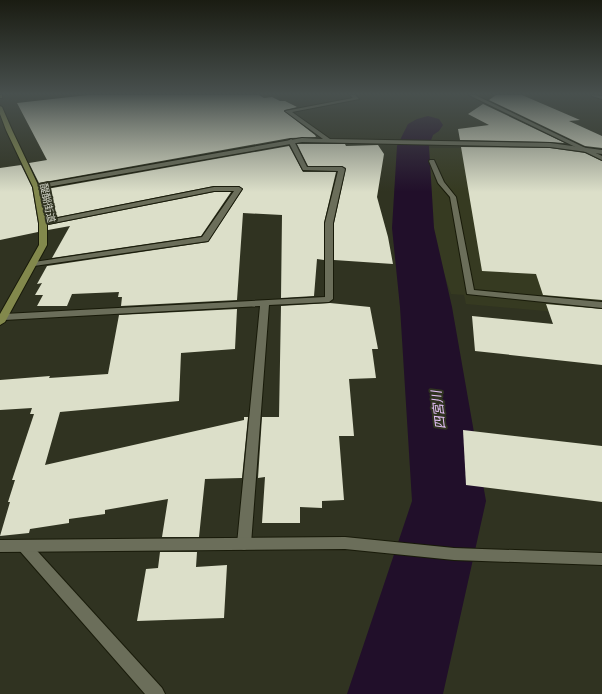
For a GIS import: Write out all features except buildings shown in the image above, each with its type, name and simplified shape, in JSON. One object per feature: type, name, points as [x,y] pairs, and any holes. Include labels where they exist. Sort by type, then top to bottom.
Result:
[{"type":"main road","name":"醍醐街道","points":[[2,319],[34,264],[43,245],[43,224],[36,187],[9,127]]},
{"type":"street","points":[[311,127],[328,140]]},
{"type":"street","points":[[539,127],[602,158]]},
{"type":"street","points":[[2,319],[329,299],[329,223],[342,169],[305,170],[291,141]]},
{"type":"street","points":[[36,187],[291,141],[405,141],[550,145],[602,152]]},
{"type":"street","points":[[432,161],[440,183],[453,198],[470,292],[602,305]]},
{"type":"street","points":[[34,264],[205,239],[239,189],[214,189],[43,224]]},
{"type":"street","points":[[244,544],[265,302]]},
{"type":"street","points":[[0,546],[345,543],[454,554],[602,559]]},
{"type":"street","points":[[24,546],[156,694]]},
{"type":"shaded area","points":[[423,148],[473,148],[602,175],[602,316],[466,304],[464,295],[451,294],[428,227]]},
{"type":"waterway","name":"四宮川","points":[[395,694],[449,501],[426,307],[413,228],[413,146],[419,131],[424,127]]}]
